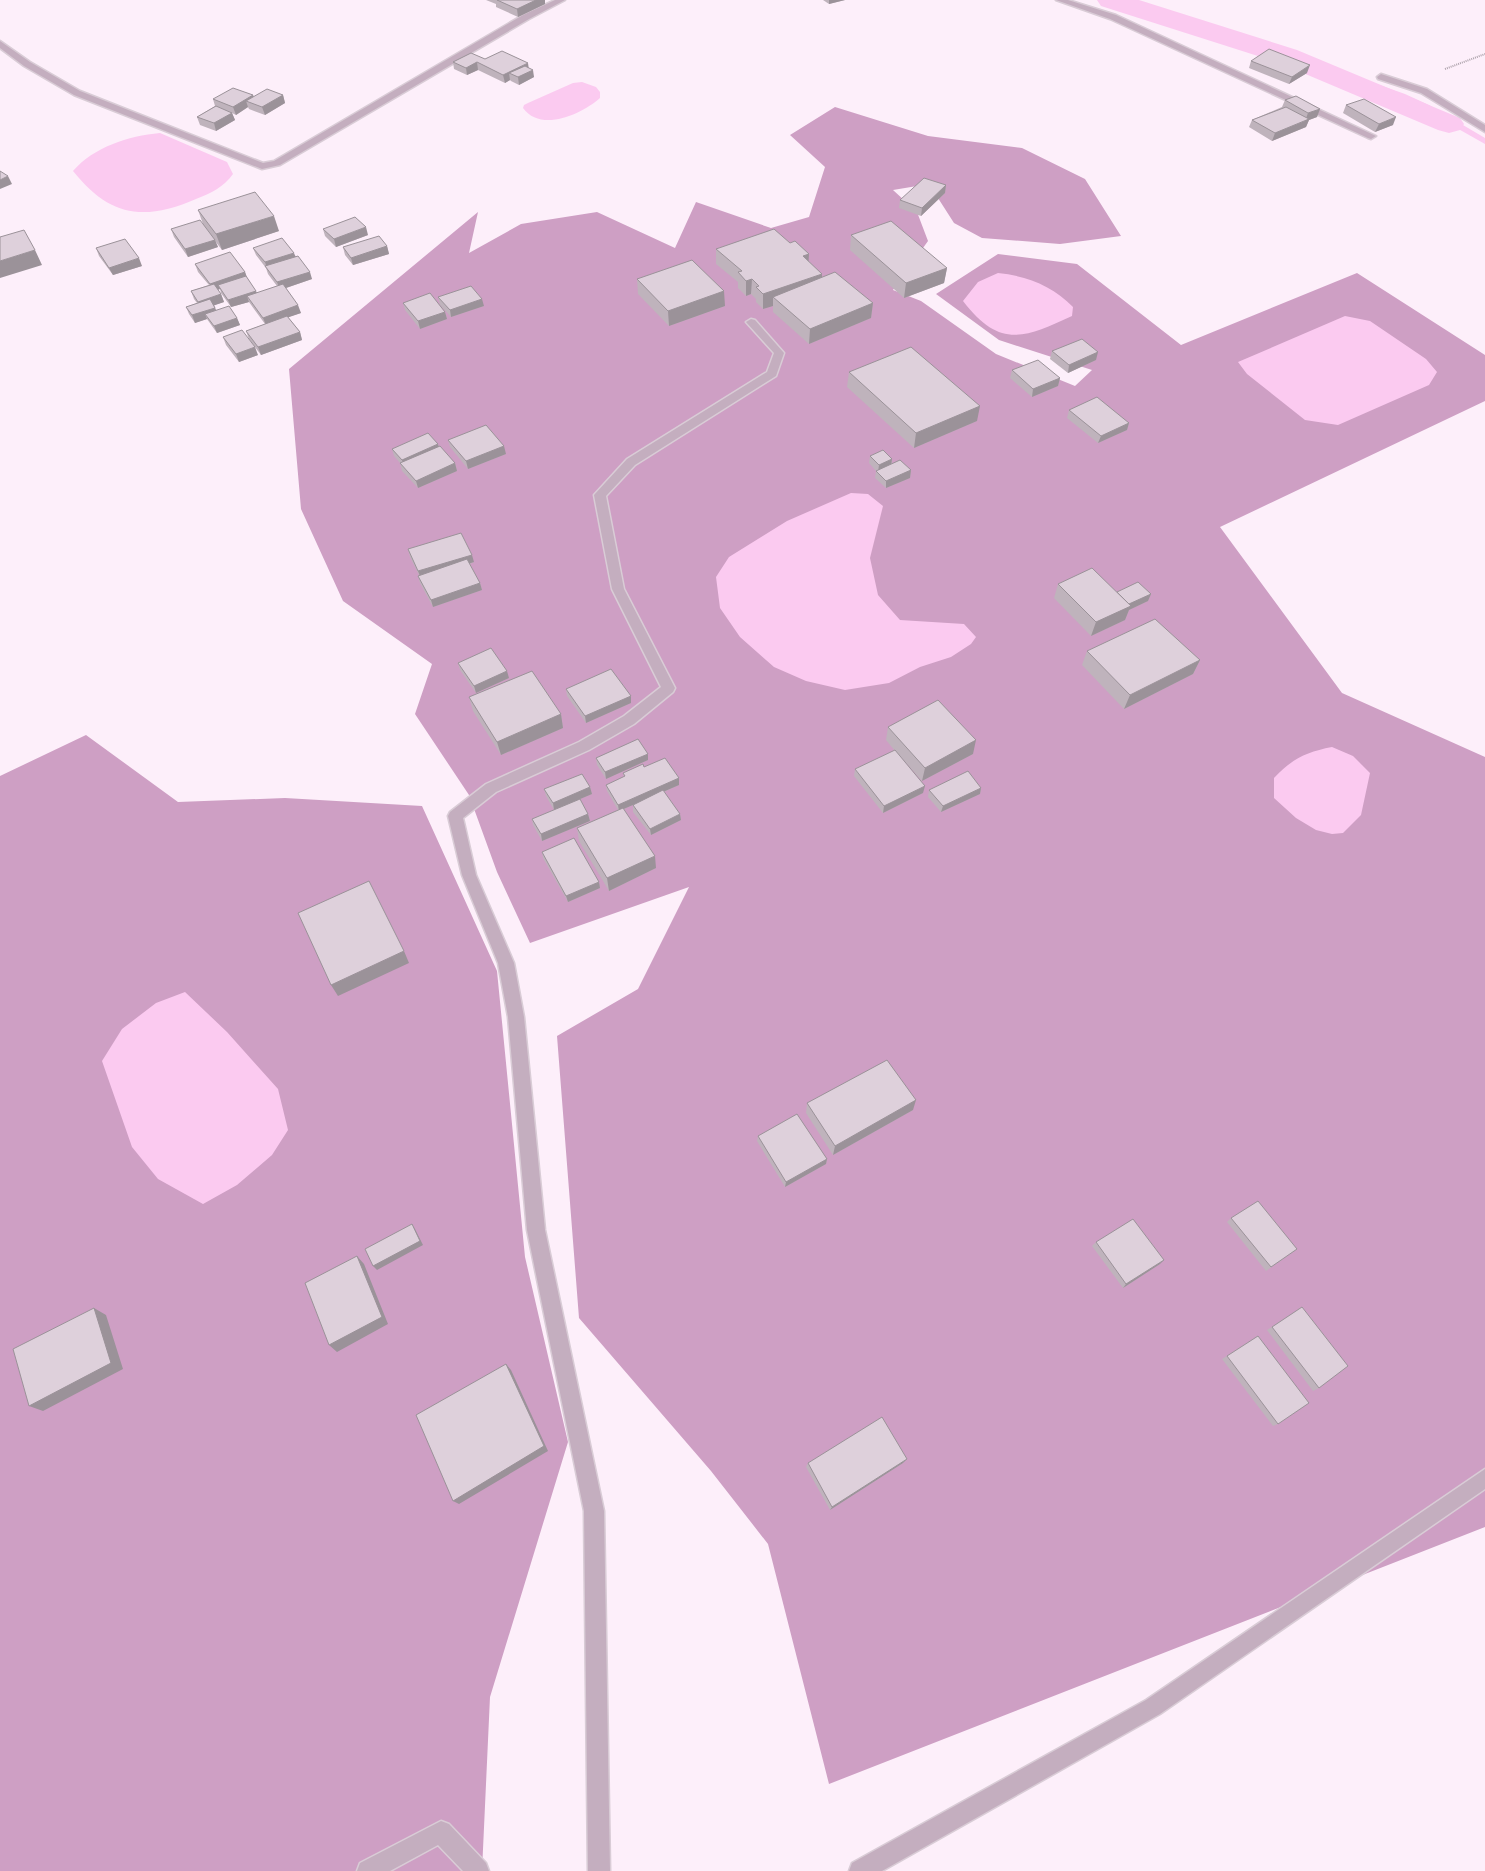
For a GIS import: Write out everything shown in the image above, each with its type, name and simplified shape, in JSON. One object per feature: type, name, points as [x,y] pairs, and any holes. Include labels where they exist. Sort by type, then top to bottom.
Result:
[{"type":"street","points":[[0,44],[27,64],[77,93],[262,166],[278,163],[526,16],[561,0]]},
{"type":"street","points":[[1060,0],[1113,17],[1370,136]]},
{"type":"street","points":[[1381,77],[1424,92],[1485,129]]},
{"type":"street","points":[[599,1871],[594,1511],[536,1230],[516,1017],[506,964],[468,875],[455,816],[492,788],[584,746],[628,720],[668,688],[618,589],[600,495],[631,462],[772,374],[779,353],[751,322]]},
{"type":"street","points":[[860,1871],[1154,1707],[1485,1478]]},
{"type":"street","points":[[368,1871],[441,1832],[478,1871]]},
{"type":"path","points":[[1441,71],[1485,54]]},
{"type":"shaded area","points":[[582,82],[596,87],[600,92],[600,98],[572,115],[551,120],[540,119],[531,115],[523,108],[528,103],[573,83]]},
{"type":"shaded area","points":[[835,107],[928,136],[1022,148],[1085,179],[1121,236],[1060,244],[982,238],[954,223],[929,184],[893,190],[917,212],[928,241],[893,290],[921,301],[996,354],[1075,386],[1092,370],[999,340],[936,294],[998,254],[1077,264],[1181,345],[1357,273],[1485,355],[1485,401],[1220,527],[1342,693],[1485,757],[1485,1527],[829,1784],[768,1544],[711,1471],[579,1318],[557,1036],[638,989],[689,887],[530,943],[497,872],[469,795],[415,714],[432,664],[343,601],[301,509],[289,369],[478,212],[469,253],[521,224],[597,212],[675,248],[696,202],[771,228],[809,217],[825,167],[790,135]]},
{"type":"shaded area","points":[[160,133],[227,162],[233,174],[221,186],[202,197],[159,211],[143,212],[114,206],[100,198],[73,171],[91,155],[112,144]]},
{"type":"shaded area","points":[[998,273],[1039,283],[1057,293],[1073,307],[1072,316],[1026,334],[1013,335],[1001,333],[989,327],[963,301],[978,282]]},
{"type":"shaded area","points":[[1345,316],[1370,321],[1426,359],[1437,372],[1429,385],[1338,425],[1305,420],[1247,374],[1238,362]]},
{"type":"shaded area","points":[[851,493],[868,494],[883,506],[870,558],[878,595],[900,620],[964,624],[976,637],[971,644],[951,657],[920,667],[889,683],[845,690],[806,681],[774,667],[740,637],[720,608],[716,577],[729,557],[787,521]]},
{"type":"shaded area","points":[[86,735],[178,802],[285,798],[422,806],[497,971],[525,1257],[568,1442],[490,1697],[482,1871],[0,1871],[0,776]]},
{"type":"shaded area","points":[[1332,747],[1353,756],[1370,773],[1361,815],[1343,833],[1332,834],[1316,830],[1296,818],[1274,798],[1274,778],[1300,757],[1314,751]]},
{"type":"shaded area","points":[[185,992],[227,1032],[278,1089],[288,1130],[272,1155],[237,1185],[203,1204],[158,1179],[132,1147],[102,1061],[122,1029],[156,1003]]},
{"type":"building","points":[[497,0],[536,0],[517,9]]},
{"type":"building","points":[[1269,49],[1310,65],[1292,77],[1251,61]]},
{"type":"building","points":[[502,51],[528,63],[503,75],[477,62],[466,68],[453,62],[471,53],[485,59]]},
{"type":"building","points":[[525,66],[533,70],[518,77],[509,73]]},
{"type":"building","points":[[233,88],[253,95],[233,107],[213,99]]},
{"type":"building","points":[[267,89],[283,95],[262,107],[246,101]]},
{"type":"building","points":[[1296,96],[1320,109],[1308,113],[1285,100]]},
{"type":"building","points":[[1364,99],[1396,117],[1379,124],[1346,105]]},
{"type":"building","points":[[216,106],[232,113],[214,123],[197,117]]},
{"type":"building","points":[[1286,107],[1309,119],[1275,133],[1252,120]]},
{"type":"building","points":[[0,171],[8,176],[0,180]]},
{"type":"building","points":[[924,178],[946,185],[922,208],[900,200]]},
{"type":"building","points":[[255,192],[274,216],[216,234],[198,210]]},
{"type":"building","points":[[355,217],[366,227],[334,239],[323,229]]},
{"type":"building","points":[[200,220],[215,240],[185,249],[171,229]]},
{"type":"building","points":[[891,221],[947,268],[906,283],[851,235]]},
{"type":"building","points":[[774,229],[790,243],[795,241],[809,254],[803,256],[822,274],[763,294],[756,287],[759,286],[752,279],[746,281],[738,272],[742,271],[716,249]]},
{"type":"building","points":[[24,230],[35,250],[0,261],[0,237]]},
{"type":"building","points":[[379,236],[387,246],[351,258],[343,247]]},
{"type":"building","points":[[282,238],[294,253],[265,262],[253,248]]},
{"type":"building","points":[[125,239],[139,258],[109,268],[96,248]]},
{"type":"building","points":[[230,252],[245,272],[210,284],[195,264]]},
{"type":"building","points":[[298,256],[310,272],[277,282],[265,266]]},
{"type":"building","points":[[692,260],[724,291],[668,311],[637,279]]},
{"type":"building","points":[[835,272],[873,303],[810,329],[773,297]]},
{"type":"building","points":[[246,276],[256,291],[228,300],[218,285]]},
{"type":"building","points":[[214,284],[221,294],[198,302],[191,291]]},
{"type":"building","points":[[283,284],[298,305],[263,318],[247,296]]},
{"type":"building","points":[[471,286],[482,299],[450,310],[438,297]]},
{"type":"building","points":[[430,293],[445,312],[418,321],[403,303]]},
{"type":"building","points":[[210,299],[215,308],[192,315],[186,307]]},
{"type":"building","points":[[229,306],[237,318],[214,326],[205,314]]},
{"type":"building","points":[[287,316],[300,332],[258,347],[246,331]]},
{"type":"building","points":[[242,330],[255,347],[236,354],[223,337]]},
{"type":"building","points":[[1082,339],[1098,352],[1069,365],[1052,351]]},
{"type":"building","points":[[911,347],[980,406],[916,433],[849,372]]},
{"type":"building","points":[[1038,360],[1060,378],[1033,389],[1012,370]]},
{"type":"building","points":[[1097,397],[1129,423],[1101,436],[1069,410]]},
{"type":"building","points":[[486,425],[504,446],[466,461],[448,440]]},
{"type":"building","points":[[428,433],[438,444],[402,460],[392,449]]},
{"type":"building","points":[[440,446],[455,463],[416,481],[400,463]]},
{"type":"building","points":[[883,450],[892,459],[879,465],[870,456]]},
{"type":"building","points":[[900,460],[911,470],[886,481],[876,471]]},
{"type":"building","points":[[461,533],[472,555],[418,571],[408,549]]},
{"type":"building","points":[[467,559],[480,583],[431,600],[418,576]]},
{"type":"building","points":[[1092,568],[1131,606],[1096,622],[1058,584]]},
{"type":"building","points":[[1138,582],[1151,594],[1129,604],[1117,592]]},
{"type":"building","points":[[1155,619],[1200,660],[1130,695],[1087,651]]},
{"type":"building","points":[[491,648],[507,671],[474,686],[458,663]]},
{"type":"building","points":[[611,669],[631,696],[585,716],[566,689]]},
{"type":"building","points":[[532,671],[561,714],[497,742],[469,697]]},
{"type":"building","points":[[938,700],[976,740],[925,768],[888,727]]},
{"type":"building","points":[[638,739],[648,754],[605,772],[596,758]]},
{"type":"building","points":[[895,750],[925,786],[884,806],[855,769]]},
{"type":"building","points":[[665,758],[679,778],[618,805],[606,785],[625,776],[623,773],[643,764],[644,767]]},
{"type":"building","points":[[968,771],[981,788],[943,806],[929,790]]},
{"type":"building","points":[[582,774],[590,787],[553,803],[544,789]]},
{"type":"building","points":[[663,790],[680,814],[650,829],[633,805]]},
{"type":"building","points":[[580,799],[588,814],[541,834],[532,819]]},
{"type":"building","points":[[623,808],[655,856],[607,878],[577,828]]},
{"type":"building","points":[[574,838],[599,882],[566,896],[542,852]]},
{"type":"building","points":[[369,881],[404,951],[331,985],[298,913]]},
{"type":"building","points":[[887,1060],[916,1100],[835,1146],[807,1103]]},
{"type":"building","points":[[797,1114],[827,1159],[786,1182],[758,1136]]},
{"type":"building","points":[[1258,1201],[1297,1249],[1271,1267],[1231,1218]]},
{"type":"building","points":[[1133,1219],[1164,1260],[1126,1284],[1096,1242]]},
{"type":"building","points":[[412,1224],[420,1241],[373,1266],[365,1249]]},
{"type":"building","points":[[357,1256],[382,1317],[329,1345],[305,1283]]},
{"type":"building","points":[[1302,1307],[1348,1366],[1319,1388],[1272,1327]]},
{"type":"building","points":[[94,1308],[111,1363],[29,1406],[13,1349]]},
{"type":"building","points":[[1258,1336],[1309,1403],[1278,1424],[1227,1356]]},
{"type":"building","points":[[506,1364],[544,1446],[453,1501],[416,1415]]},
{"type":"building","points":[[882,1417],[907,1459],[832,1507],[808,1463]]},
{"type":"waterway","points":[[1111,0],[1287,56],[1449,124]]},
{"type":"waterway","points":[[1337,73],[1402,96],[1426,107],[1485,141]]}]
